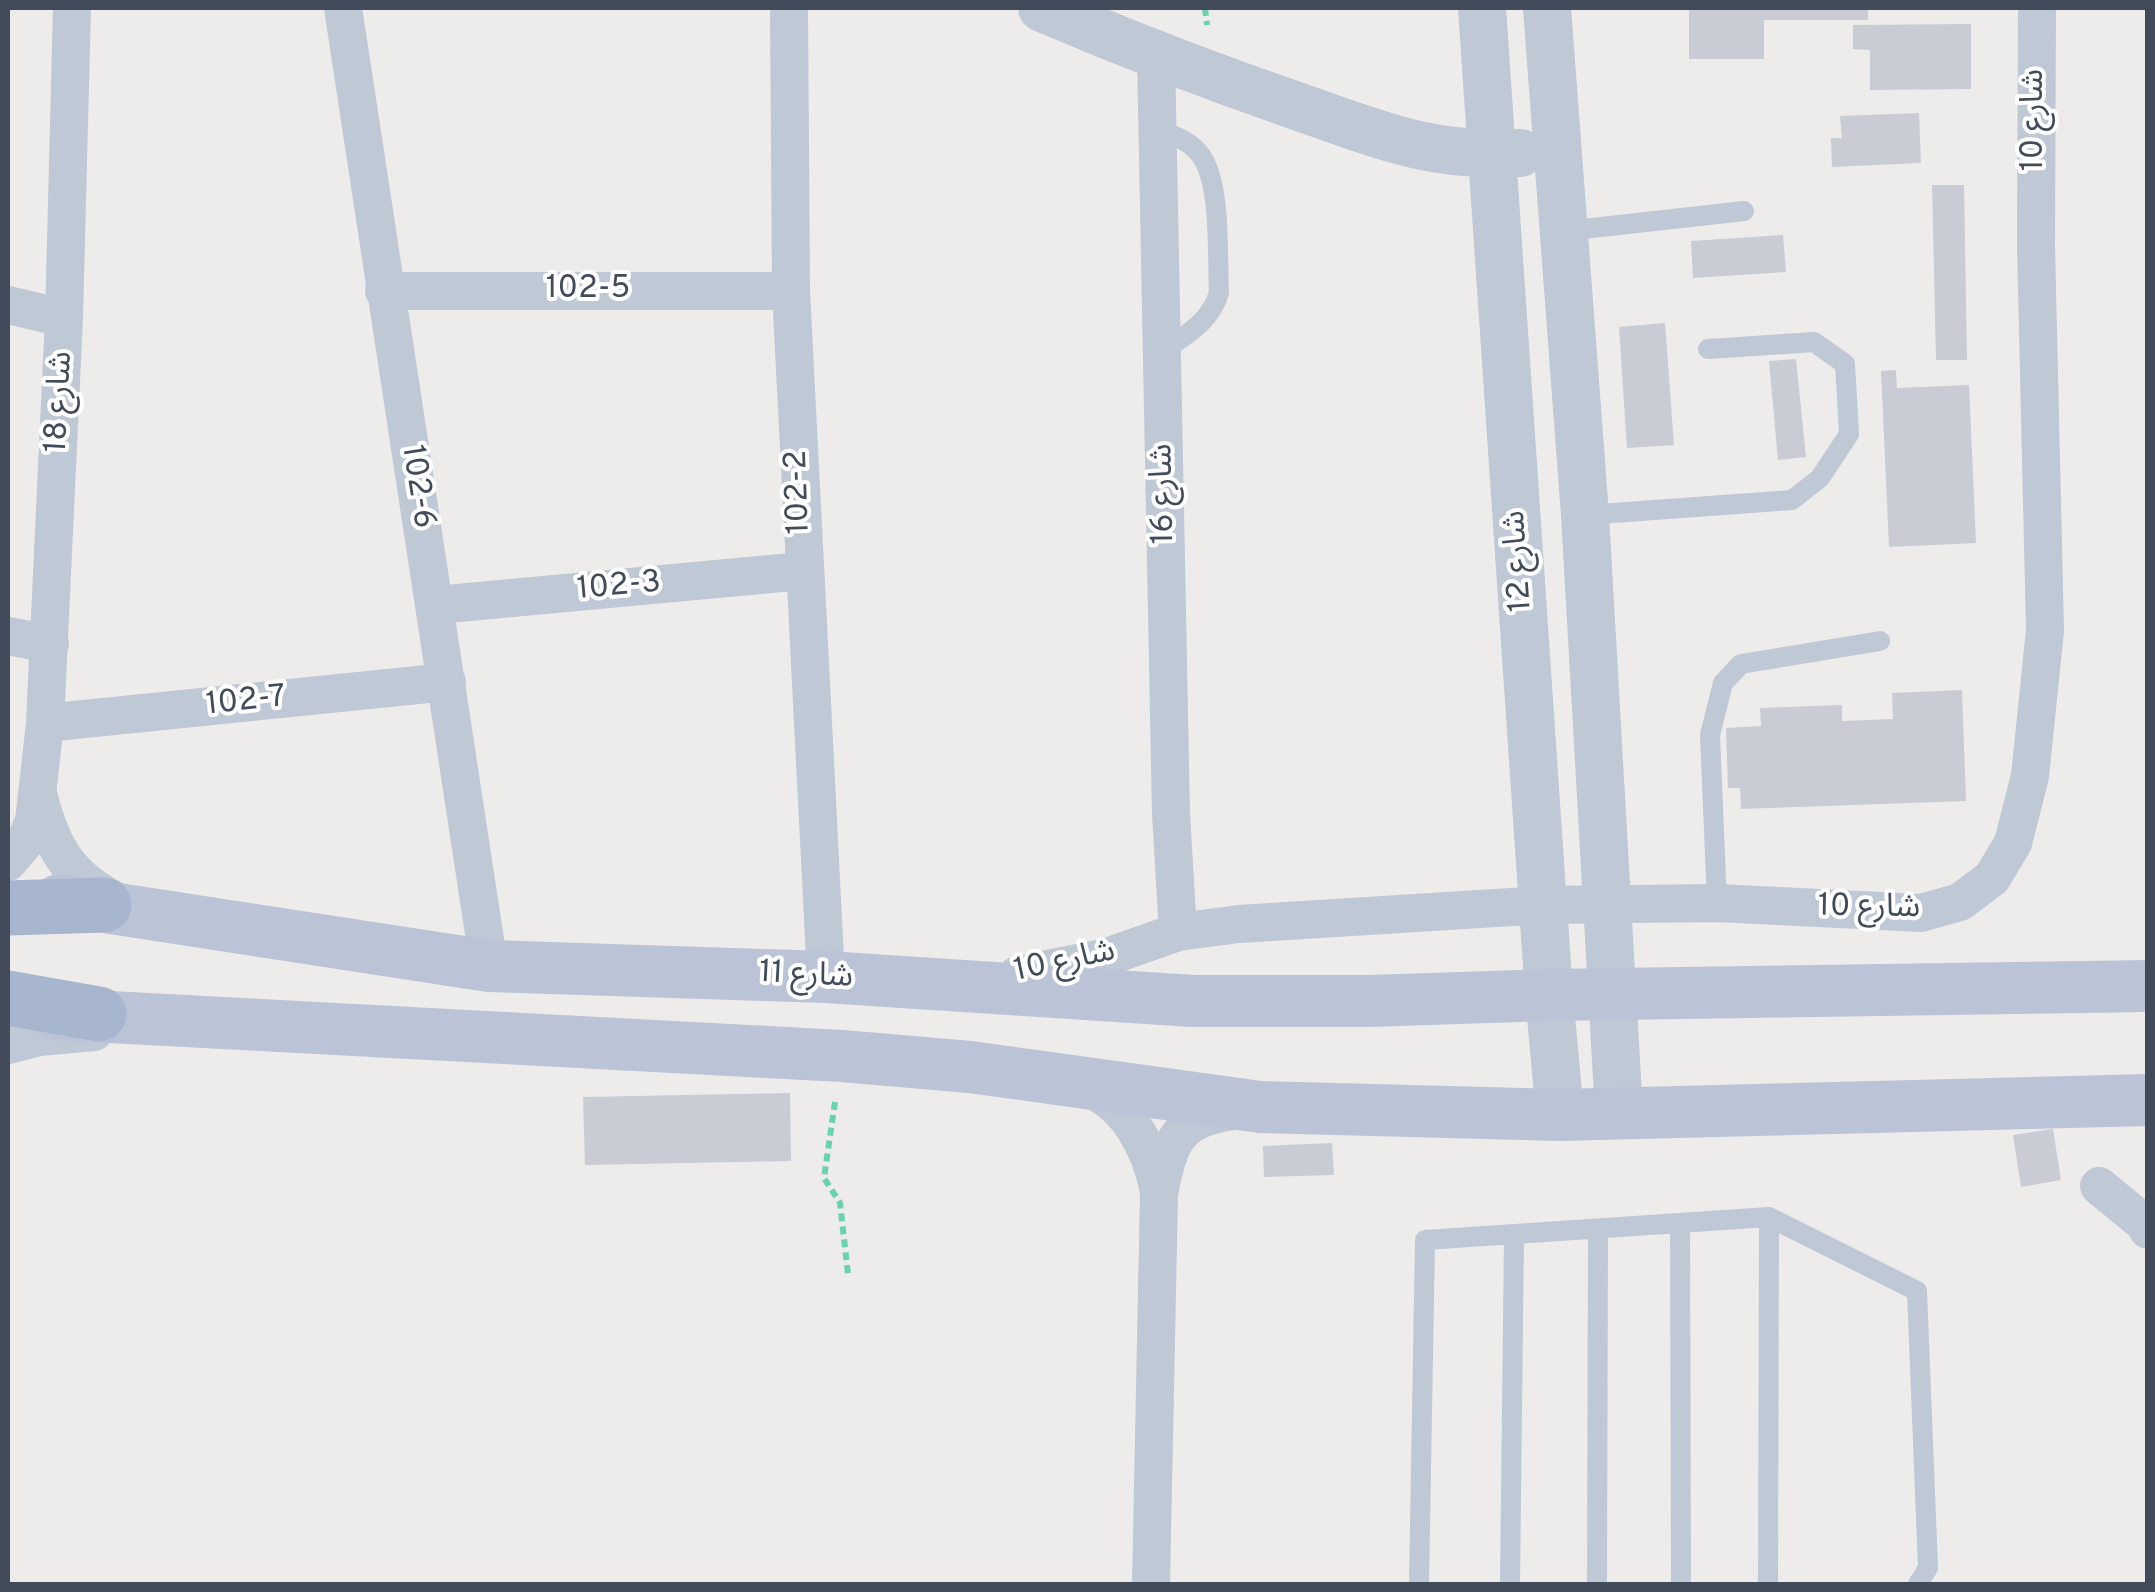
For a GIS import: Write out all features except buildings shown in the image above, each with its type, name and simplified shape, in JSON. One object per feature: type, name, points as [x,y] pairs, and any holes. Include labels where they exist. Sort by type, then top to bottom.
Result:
[{"type":"main road","name":"شارع 11","points":[[8,895],[489,966],[826,977],[1193,1001],[2148,986]]},
{"type":"main road","points":[[8,908],[122,909]]},
{"type":"main road","points":[[8,998],[99,1014],[206,1024],[842,1056],[970,1067],[1260,1108],[1619,1114],[2148,1100]]},
{"type":"main road","points":[[8,1013],[99,1014]]},
{"type":"street","name":"شارع 18","points":[[39,797],[50,644],[64,318],[72,8]]},
{"type":"street","name":"102-6","points":[[343,8],[489,966]]},
{"type":"street","name":"102-2","points":[[789,8],[791,291],[826,977]]},
{"type":"street","points":[[1042,8],[1156,56],[1419,148],[1492,154],[1558,150]]},
{"type":"street","name":"شارع 12","points":[[1482,8],[1560,1114]]},
{"type":"street","name":"شارع 12","points":[[1547,8],[1585,515],[1619,1114]]},
{"type":"street","name":"شارع 10","points":[[925,984],[1026,975],[1104,958],[1178,932],[1239,924],[1544,905],[1716,903],[1921,913],[1941,910],[1969,897],[1992,878],[2004,862],[2020,824],[2038,728],[2045,630],[2036,246],[2036,8]]},
{"type":"street","name":"شارع 16","points":[[1156,56],[1171,794],[1178,932]]},
{"type":"street","name":"102-5","points":[[384,291],[791,291]]},
{"type":"street","points":[[8,305],[64,318]]},
{"type":"street","name":"102-3","points":[[436,605],[803,571]]},
{"type":"street","points":[[8,636],[50,644]]},
{"type":"street","name":"102-7","points":[[45,723],[446,682]]},
{"type":"street","points":[[8,862],[26,842],[39,797]]},
{"type":"street","points":[[39,797],[54,847],[94,890],[122,909]]},
{"type":"street","points":[[8,1045],[38,1038],[206,1024]]},
{"type":"street","points":[[1065,1080],[1096,1091],[1128,1119],[1152,1156],[1159,1194]]},
{"type":"street","points":[[1151,1584],[1159,1194],[1166,1162],[1175,1139],[1203,1116],[1260,1108]]},
{"type":"street","points":[[2099,1186],[2144,1222],[2148,1230]]},
{"type":"lane","points":[[1158,130],[1181,138],[1200,154],[1212,176],[1219,292],[1205,321],[1162,352]]},
{"type":"lane","points":[[1565,230],[1744,211]]},
{"type":"lane","points":[[1585,515],[1792,500],[1820,478],[1850,434],[1846,364],[1814,342],[1708,350]]},
{"type":"lane","points":[[1716,903],[1710,735],[1723,684],[1742,664],[1880,641]]},
{"type":"lane","points":[[1768,1584],[1770,1217]]},
{"type":"lane","points":[[1419,1584],[1425,1240],[1770,1217],[1917,1291],[1928,1568],[1918,1584]]},
{"type":"lane","points":[[1680,1224],[1681,1584]]},
{"type":"lane","points":[[1596,1584],[1598,1229]]},
{"type":"lane","points":[[1510,1584],[1514,1236]]},
{"type":"path","points":[[842,1056],[824,1178],[840,1203],[848,1274]]}]
